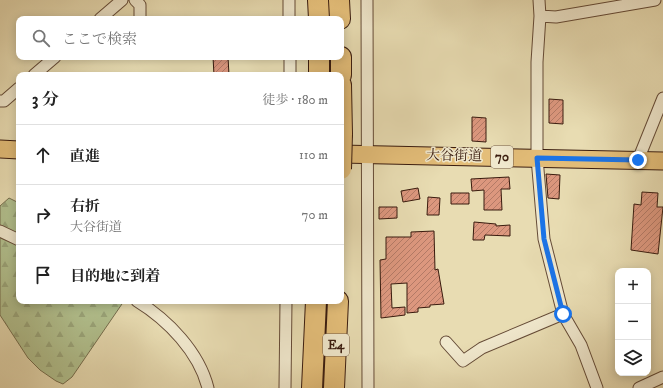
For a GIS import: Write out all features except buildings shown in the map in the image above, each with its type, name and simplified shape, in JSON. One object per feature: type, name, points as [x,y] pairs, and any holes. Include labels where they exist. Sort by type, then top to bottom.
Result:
[{"type":"highway","points":[[318,0],[319,16]]},
{"type":"highway","points":[[340,0],[340,16]]},
{"type":"highway","points":[[319,60],[320,72]]},
{"type":"highway","points":[[340,60],[341,72]]},
{"type":"highway","name":"E4","points":[[312,388],[316,304]]},
{"type":"highway","name":"E4","points":[[334,388],[338,304]]},
{"type":"main road","points":[[0,149],[16,150]]},
{"type":"main road","name":"大谷街道","points":[[344,154],[663,161]]},
{"type":"street","points":[[103,16],[122,0]]},
{"type":"street","points":[[135,0],[140,5],[140,16]]},
{"type":"street","points":[[289,0],[289,16]]},
{"type":"street","points":[[367,0],[368,388]]},
{"type":"street","points":[[539,0],[540,16],[536,62],[537,158],[544,239],[563,314],[581,345],[597,388]]},
{"type":"street","points":[[540,16],[556,17],[655,0]]},
{"type":"street","points":[[38,72],[52,60]]},
{"type":"street","points":[[290,60],[290,72]]},
{"type":"street","points":[[0,101],[4,101],[16,91]]},
{"type":"street","points":[[638,160],[663,98]]},
{"type":"street","points":[[0,231],[16,239]]},
{"type":"street","points":[[142,304],[154,312],[184,343],[196,360],[208,388]]},
{"type":"street","points":[[285,388],[286,304]]},
{"type":"street","points":[[446,342],[463,361],[482,348],[563,314]]},
{"type":"street","points":[[639,388],[663,377]]},
{"type":"green space","points":[[9,198],[16,202],[16,304],[122,304],[72,377],[63,384],[40,370],[28,358],[0,315],[0,206]]},
{"type":"route","points":[[563,314],[544,239],[537,158],[638,160]]}]
